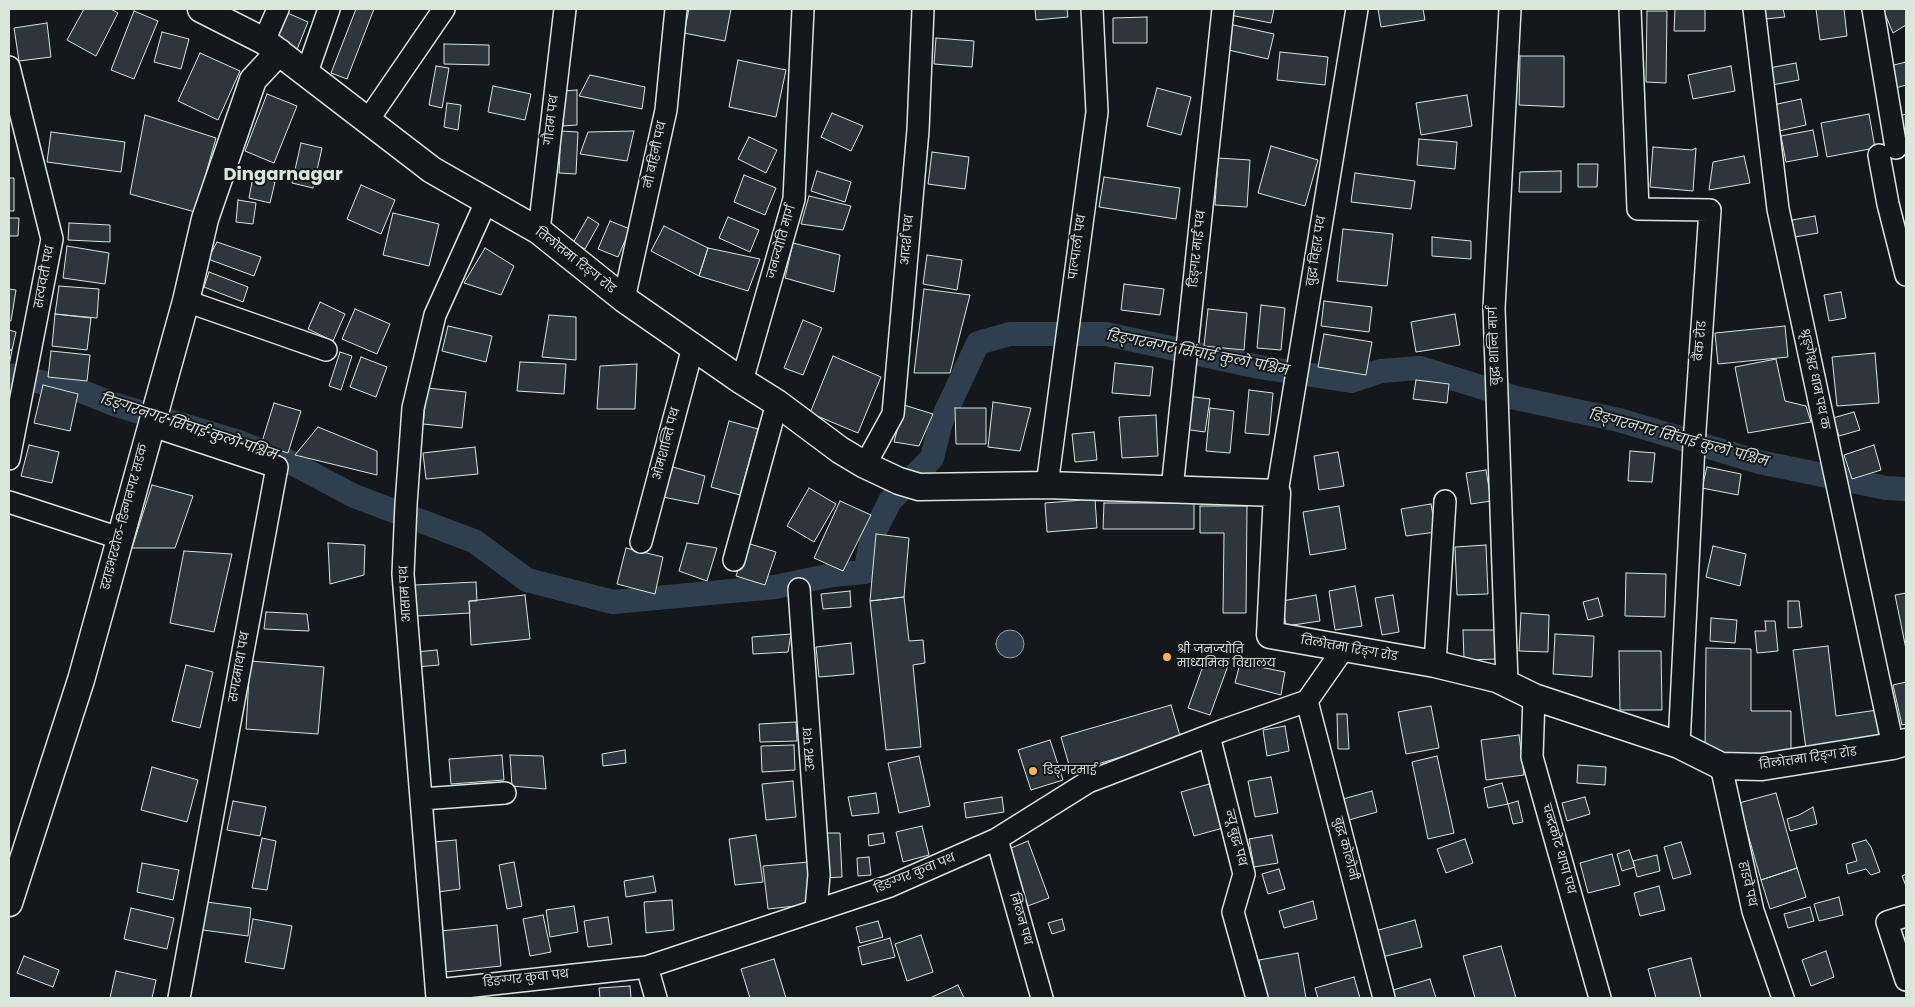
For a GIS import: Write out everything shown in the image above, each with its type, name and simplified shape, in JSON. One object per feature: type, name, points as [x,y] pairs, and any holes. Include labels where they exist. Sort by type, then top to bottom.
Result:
[{"type":"street","name":"तिलोत्तमा रिङ्ग रोड","points":[[201,9],[271,47],[432,170],[539,231],[624,299],[777,403],[840,450],[865,465],[909,484],[1047,485],[1277,493],[1270,635],[1435,664],[1507,683],[1534,697],[1680,745],[1721,766],[1762,767],[1900,744]]},
{"type":"street","points":[[271,47],[278,9]]},
{"type":"street","points":[[306,75],[329,9]]},
{"type":"street","points":[[368,120],[444,9]]},
{"type":"street","name":"गौतम पथ","points":[[539,231],[565,9]]},
{"type":"street","name":"नौ बहिनी पथ","points":[[624,299],[666,110],[676,9]]},
{"type":"street","name":"जनज्योति मार्ग","points":[[742,381],[794,199],[803,9]]},
{"type":"street","name":"आदर्श पथ","points":[[865,465],[893,414],[918,130],[923,9]]},
{"type":"street","name":"पाल्पाली पथ","points":[[1047,485],[1097,112],[1092,9]]},
{"type":"street","name":"डिङ्गर माई पथ","points":[[1172,489],[1224,9]]},
{"type":"street","name":"बुद्ध विहार पथ","points":[[1277,493],[1357,9]]},
{"type":"street","name":"बुद्ध शान्ति मार्ग","points":[[1507,683],[1494,308],[1510,9]]},
{"type":"street","name":"बैंक रोड","points":[[1630,9],[1638,209],[1710,210],[1695,440],[1680,745]]},
{"type":"street","name":"श्रृङ्गेश्वर धाम पथ क","points":[[1754,9],[1778,209],[1847,530],[1900,744]]},
{"type":"street","points":[[1873,9],[1887,151],[1888,204],[1906,275]]},
{"type":"street","name":"डराइभरटोल-डिन्गनगर सडक","points":[[9,903],[80,680],[186,301],[205,219],[253,80],[271,47]]},
{"type":"street","name":"सत्यवती पथ","points":[[9,67],[52,239],[9,459]]},
{"type":"street","name":"आसाम पथ","points":[[437,994],[403,574],[406,515],[413,408],[435,315],[486,202]]},
{"type":"street","points":[[186,301],[326,350]]},
{"type":"street","name":"ओमशान्ति पथ","points":[[641,542],[693,346]]},
{"type":"street","points":[[734,560],[777,403]]},
{"type":"street","name":"सगरमाथा पथ","points":[[153,417],[277,466],[179,998]]},
{"type":"street","points":[[1435,664],[1445,501]]},
{"type":"street","points":[[9,502],[119,538]]},
{"type":"street","name":"उमर पथ","points":[[799,589],[819,875],[816,909]]},
{"type":"street","points":[[1307,700],[1344,648]]},
{"type":"street","name":"चन्द्रकोट थापा पथ","points":[[1534,697],[1532,757],[1600,998]]},
{"type":"street","name":"डिङग्गर कुवा पथ","points":[[437,994],[647,967],[816,909],[890,886],[997,839],[1088,782],[1307,700]]},
{"type":"street","name":"बुद्ध कोलोनी","points":[[1307,700],[1384,998]]},
{"type":"street","name":"न्यू बुद्ध पथ","points":[[1209,736],[1244,874],[1234,912],[1257,998]]},
{"type":"street","name":"हाइवे पथ","points":[[1721,766],[1752,911],[1783,998]]},
{"type":"street","points":[[422,799],[505,793]]},
{"type":"street","name":"मिलन पथ","points":[[997,839],[1042,998]]},
{"type":"street","points":[[1906,916],[1887,922],[1906,980]]},
{"type":"street","points":[[647,967],[656,998]]},
{"type":"water","points":[[1010,630],[1020,634],[1024,644],[1020,654],[1010,658],[1000,654],[996,644],[1000,634]]},
{"type":"building","points":[[84,9],[111,9],[118,13],[96,56],[67,40]]},
{"type":"building","points":[[356,9],[374,9],[347,79],[331,73]]},
{"type":"building","points":[[689,9],[731,9],[725,41],[684,33]]},
{"type":"building","points":[[1035,9],[1067,9],[1068,17],[1036,20]]},
{"type":"building","points":[[1231,9],[1274,9],[1271,23],[1230,15]]},
{"type":"building","points":[[1378,9],[1423,9],[1425,20],[1381,27]]},
{"type":"building","points":[[1675,9],[1705,9],[1705,31],[1674,31]]},
{"type":"building","points":[[1764,9],[1783,9],[1785,17],[1765,19]]},
{"type":"building","points":[[1816,9],[1844,9],[1847,36],[1820,40]]},
{"type":"building","points":[[1883,9],[1906,9],[1906,25],[1893,33]]},
{"type":"building","points":[[134,11],[158,21],[134,79],[111,70]]},
{"type":"building","points":[[283,11],[308,22],[296,52],[270,40]]},
{"type":"building","points":[[1647,11],[1667,11],[1666,83],[1646,82]]},
{"type":"building","points":[[1147,17],[1147,43],[1113,43],[1113,18]]},
{"type":"building","points":[[47,23],[51,57],[19,61],[14,28]]},
{"type":"building","points":[[1229,24],[1274,34],[1268,59],[1224,49]]},
{"type":"building","points":[[162,32],[189,39],[181,69],[154,62]]},
{"type":"building","points":[[936,38],[974,41],[972,67],[934,64]]},
{"type":"building","points":[[444,44],[489,45],[489,65],[444,64]]},
{"type":"building","points":[[1280,52],[1328,57],[1325,85],[1277,80]]},
{"type":"building","points":[[200,53],[240,71],[218,120],[178,101]]},
{"type":"building","points":[[1520,56],[1564,56],[1564,107],[1519,105]]},
{"type":"building","points":[[738,60],[786,70],[776,117],[729,107]]},
{"type":"building","points":[[1906,62],[1906,85],[1892,89],[1886,67]]},
{"type":"building","points":[[1796,63],[1799,80],[1772,85],[1769,68]]},
{"type":"building","points":[[436,66],[449,68],[442,108],[429,105]]},
{"type":"building","points":[[1731,66],[1735,91],[1693,99],[1688,75]]},
{"type":"building","points":[[590,75],[645,87],[642,109],[579,96]]},
{"type":"building","points":[[493,86],[531,94],[525,120],[488,112]]},
{"type":"building","points":[[1157,88],[1191,97],[1181,135],[1147,126]]},
{"type":"building","points":[[577,90],[577,125],[563,126],[562,91]]},
{"type":"building","points":[[267,94],[297,106],[274,163],[245,151]]},
{"type":"building","points":[[1467,95],[1472,126],[1421,135],[1416,103]]},
{"type":"building","points":[[1801,99],[1806,125],[1779,131],[1773,105]]},
{"type":"building","points":[[447,103],[461,105],[458,130],[444,127]]},
{"type":"building","points":[[832,113],[863,126],[851,151],[821,137]]},
{"type":"building","points":[[1869,114],[1875,148],[1827,157],[1821,123]]},
{"type":"building","points":[[1906,114],[1906,134],[1900,116]]},
{"type":"building","points":[[145,115],[216,138],[195,212],[130,194]]},
{"type":"building","points":[[1813,130],[1818,156],[1786,162],[1781,136]]},
{"type":"building","points":[[561,131],[578,132],[576,174],[559,173]]},
{"type":"building","points":[[634,131],[627,161],[580,154],[588,132]]},
{"type":"building","points":[[51,132],[125,142],[121,172],[47,162]]},
{"type":"building","points":[[749,137],[777,150],[766,173],[738,159]]},
{"type":"building","points":[[1419,139],[1457,142],[1455,169],[1417,165]]},
{"type":"building","points":[[301,143],[322,148],[313,188],[292,183]]},
{"type":"building","points":[[1271,146],[1318,160],[1305,206],[1258,193]]},
{"type":"building","points":[[1653,147],[1692,150],[1696,148],[1693,191],[1650,187]]},
{"type":"building","points":[[932,152],[969,157],[965,189],[928,184]]},
{"type":"building","points":[[1744,156],[1750,183],[1709,190],[1713,162]]},
{"type":"building","points":[[1218,158],[1250,160],[1247,207],[1215,205]]},
{"type":"building","points":[[1578,164],[1598,164],[1597,187],[1578,187]]},
{"type":"building","points":[[817,171],[851,182],[845,202],[811,191]]},
{"type":"building","points":[[1561,171],[1561,192],[1519,192],[1520,172]]},
{"type":"building","points":[[1355,173],[1415,181],[1411,209],[1351,202]]},
{"type":"building","points":[[744,175],[776,188],[765,215],[734,202]]},
{"type":"building","points":[[253,177],[275,182],[270,203],[249,198]]},
{"type":"building","points":[[1104,177],[1180,188],[1176,219],[1099,207]]},
{"type":"building","points":[[9,178],[14,178],[14,211],[9,211]]},
{"type":"building","points":[[361,185],[395,200],[381,234],[347,219]]},
{"type":"building","points":[[809,196],[851,206],[843,230],[801,224]]},
{"type":"building","points":[[238,200],[256,203],[253,224],[236,222]]},
{"type":"building","points":[[393,213],[439,224],[429,266],[383,255]]},
{"type":"building","points":[[1815,216],[1818,233],[1795,237],[1792,220]]},
{"type":"building","points":[[588,217],[599,224],[585,249],[573,243]]},
{"type":"building","points":[[728,217],[759,230],[750,252],[719,238]]},
{"type":"building","points":[[9,218],[19,218],[18,236],[9,236]]},
{"type":"building","points":[[610,221],[630,229],[618,257],[598,249]]},
{"type":"building","points":[[69,223],[110,225],[110,242],[68,240]]},
{"type":"building","points":[[664,226],[708,248],[699,276],[651,251]]},
{"type":"building","points":[[1343,229],[1393,234],[1387,286],[1337,281]]},
{"type":"building","points":[[1432,237],[1471,241],[1471,259],[1432,256]]},
{"type":"building","points":[[217,242],[261,257],[254,276],[208,259]]},
{"type":"building","points":[[793,243],[840,255],[834,292],[785,278]]},
{"type":"building","points":[[67,246],[109,253],[105,284],[63,278]]},
{"type":"building","points":[[485,248],[514,266],[501,295],[464,283]]},
{"type":"building","points":[[708,248],[760,259],[748,291],[699,276]]},
{"type":"building","points":[[927,255],[962,260],[957,290],[923,284]]},
{"type":"building","points":[[209,272],[248,287],[243,302],[204,287]]},
{"type":"building","points":[[1124,284],[1164,289],[1160,315],[1121,310]]},
{"type":"building","points":[[59,286],[99,289],[97,318],[55,314]]},
{"type":"building","points":[[9,289],[16,290],[11,321],[9,321]]},
{"type":"building","points":[[924,289],[970,295],[950,373],[914,373]]},
{"type":"building","points":[[1841,292],[1846,318],[1829,321],[1824,295]]},
{"type":"building","points":[[1324,301],[1372,307],[1369,332],[1321,326]]},
{"type":"building","points":[[320,302],[345,314],[333,341],[308,329]]},
{"type":"building","points":[[1261,305],[1285,308],[1281,350],[1257,348]]},
{"type":"building","points":[[355,309],[390,324],[377,354],[342,339]]},
{"type":"building","points":[[1208,309],[1247,313],[1244,350],[1204,346]]},
{"type":"building","points":[[55,314],[91,318],[87,350],[52,346]]},
{"type":"building","points":[[1455,314],[1460,345],[1416,352],[1411,322]]},
{"type":"building","points":[[549,315],[576,317],[576,360],[542,357]]},
{"type":"building","points":[[803,320],[822,328],[803,375],[784,368]]},
{"type":"building","points":[[448,326],[492,336],[486,362],[442,351]]},
{"type":"building","points":[[1785,326],[1788,357],[1718,364],[1715,333]]},
{"type":"building","points":[[9,330],[16,332],[12,350],[9,350]]},
{"type":"building","points":[[1324,334],[1372,342],[1366,375],[1318,367]]},
{"type":"building","points":[[9,350],[12,350],[9,366]]},
{"type":"building","points":[[51,351],[90,355],[87,381],[48,377]]},
{"type":"building","points":[[340,352],[352,356],[341,390],[329,386]]},
{"type":"building","points":[[1875,353],[1879,403],[1837,406],[1832,357]]},
{"type":"building","points":[[833,356],[881,377],[858,433],[810,413]]},
{"type":"building","points":[[361,357],[387,367],[376,397],[350,387]]},
{"type":"building","points":[[1776,359],[1785,401],[1806,406],[1811,422],[1748,433],[1735,367]]},
{"type":"building","points":[[520,362],[566,364],[564,394],[517,391]]},
{"type":"building","points":[[1115,363],[1153,367],[1150,396],[1112,393]]},
{"type":"building","points":[[637,364],[635,409],[597,409],[600,366]]},
{"type":"building","points":[[1416,380],[1449,384],[1447,403],[1413,399]]},
{"type":"building","points":[[43,385],[78,394],[70,431],[34,423]]},
{"type":"building","points":[[427,388],[466,392],[462,428],[423,424]]},
{"type":"building","points":[[1249,390],[1273,393],[1269,435],[1245,433]]},
{"type":"building","points":[[1187,396],[1210,399],[1205,432],[1183,429]]},
{"type":"building","points":[[993,402],[1031,408],[1020,451],[988,447]]},
{"type":"building","points":[[274,403],[301,411],[288,453],[261,445]]},
{"type":"building","points":[[904,405],[933,414],[919,446],[894,442]]},
{"type":"building","points":[[955,408],[986,408],[986,444],[956,444]]},
{"type":"building","points":[[1210,408],[1234,411],[1230,453],[1206,451]]},
{"type":"building","points":[[1854,412],[1860,430],[1839,436],[1833,418]]},
{"type":"building","points":[[1156,415],[1158,456],[1122,458],[1119,417]]},
{"type":"building","points":[[729,421],[758,429],[740,495],[711,487]]},
{"type":"building","points":[[318,427],[377,451],[377,475],[295,455]]},
{"type":"building","points":[[1094,432],[1097,460],[1075,462],[1072,434]]},
{"type":"building","points":[[29,445],[59,452],[52,483],[21,476]]},
{"type":"building","points":[[1874,445],[1881,470],[1852,479],[1844,455]]},
{"type":"building","points":[[475,447],[478,474],[426,479],[423,453]]},
{"type":"building","points":[[1630,451],[1655,453],[1652,482],[1628,481]]},
{"type":"building","points":[[1338,452],[1344,486],[1319,490],[1314,456]]},
{"type":"building","points":[[673,467],[705,476],[698,504],[663,497]]},
{"type":"building","points":[[1707,467],[1741,474],[1738,495],[1702,488]]},
{"type":"building","points":[[1486,470],[1491,501],[1471,504],[1466,473]]},
{"type":"building","points":[[152,485],[193,496],[175,548],[132,548]]},
{"type":"building","points":[[809,488],[836,504],[814,542],[787,526]]},
{"type":"building","points":[[1095,499],[1097,528],[1047,532],[1045,503]]},
{"type":"building","points":[[840,501],[871,515],[843,571],[814,558]]},
{"type":"building","points":[[1104,503],[1194,503],[1194,529],[1103,529]]},
{"type":"building","points":[[1431,504],[1436,532],[1406,536],[1401,509]]},
{"type":"building","points":[[1200,506],[1247,506],[1246,613],[1223,613],[1224,533],[1200,533]]},
{"type":"building","points":[[1339,506],[1346,549],[1310,555],[1303,512]]},
{"type":"building","points":[[876,534],[909,538],[904,597],[870,601]]},
{"type":"building","points":[[328,543],[365,545],[364,575],[330,584]]},
{"type":"building","points":[[687,543],[717,548],[707,581],[679,571]]},
{"type":"building","points":[[747,543],[776,552],[765,585],[736,576]]},
{"type":"building","points":[[1486,545],[1488,594],[1457,595],[1455,547]]},
{"type":"building","points":[[1713,546],[1746,554],[1740,586],[1706,577]]},
{"type":"building","points":[[626,548],[663,557],[655,594],[617,584]]},
{"type":"building","points":[[184,551],[232,554],[214,632],[170,623]]},
{"type":"building","points":[[1626,573],[1666,574],[1665,617],[1625,616]]},
{"type":"building","points":[[476,582],[477,601],[469,601],[470,613],[417,616],[415,585]]},
{"type":"building","points":[[1355,586],[1362,626],[1335,630],[1329,591]]},
{"type":"building","points":[[850,591],[851,607],[823,609],[821,594]]},
{"type":"building","points":[[1906,593],[1906,649],[1895,595]]},
{"type":"building","points":[[525,595],[530,639],[471,645],[469,601]]},
{"type":"building","points":[[1316,595],[1320,621],[1286,626],[1282,601]]},
{"type":"building","points":[[1393,595],[1399,632],[1382,635],[1375,598]]},
{"type":"building","points":[[904,597],[909,641],[923,640],[925,663],[913,665],[921,747],[886,750],[870,601]]},
{"type":"building","points":[[1598,598],[1603,616],[1588,620],[1583,602]]},
{"type":"building","points":[[1788,601],[1799,601],[1802,627],[1788,628]]},
{"type":"building","points":[[266,612],[307,614],[309,631],[264,629]]},
{"type":"building","points":[[1521,613],[1549,615],[1548,652],[1519,651]]},
{"type":"building","points":[[1711,618],[1737,620],[1735,643],[1710,641]]},
{"type":"building","points":[[1765,621],[1775,621],[1778,651],[1757,653],[1755,631],[1766,631]]},
{"type":"building","points":[[1463,630],[1497,630],[1498,659],[1464,660]]},
{"type":"building","points":[[791,634],[788,652],[753,654],[752,637]]},
{"type":"building","points":[[1555,634],[1594,636],[1592,677],[1553,674]]},
{"type":"building","points":[[851,643],[854,674],[819,677],[816,647]]},
{"type":"building","points":[[1828,646],[1836,716],[1877,710],[1881,739],[1806,749],[1793,650]]},
{"type":"building","points":[[1706,648],[1751,649],[1751,711],[1791,711],[1791,754],[1705,753]]},
{"type":"building","points":[[437,650],[439,665],[416,667],[415,652]]},
{"type":"building","points":[[1619,651],[1661,651],[1662,710],[1620,710]]},
{"type":"building","points":[[1207,655],[1229,663],[1210,715],[1188,708]]},
{"type":"building","points":[[250,661],[324,667],[318,734],[246,729]]},
{"type":"building","points":[[1240,663],[1285,672],[1281,695],[1235,683]]},
{"type":"building","points":[[186,665],[213,672],[200,728],[172,721]]},
{"type":"building","points":[[1906,682],[1906,724],[1902,725],[1893,685]]},
{"type":"building","points":[[1171,705],[1181,739],[1071,772],[1061,737]]},
{"type":"building","points":[[1431,706],[1439,748],[1406,754],[1398,712]]},
{"type":"building","points":[[1337,714],[1347,714],[1349,749],[1338,749]]},
{"type":"building","points":[[796,722],[797,741],[760,742],[759,724]]},
{"type":"building","points":[[1285,726],[1289,751],[1267,756],[1263,730]]},
{"type":"building","points":[[1519,735],[1524,775],[1486,780],[1481,740]]},
{"type":"building","points":[[1050,740],[1063,780],[1031,790],[1018,750]]},
{"type":"building","points":[[794,745],[795,770],[762,772],[761,746]]},
{"type":"building","points":[[625,750],[626,763],[603,766],[602,754]]},
{"type":"building","points":[[502,755],[504,780],[451,784],[449,759]]},
{"type":"building","points":[[510,755],[543,756],[546,789],[512,786]]},
{"type":"building","points":[[919,756],[930,806],[899,813],[888,763]]},
{"type":"building","points":[[1437,756],[1454,833],[1428,839],[1412,762]]},
{"type":"building","points":[[1578,765],[1606,767],[1605,785],[1577,783]]},
{"type":"building","points":[[152,767],[198,780],[187,822],[141,810]]},
{"type":"building","points":[[1271,777],[1278,813],[1255,817],[1248,781]]},
{"type":"building","points":[[793,781],[796,817],[766,820],[762,784]]},
{"type":"building","points":[[1502,783],[1508,804],[1488,808],[1484,788]]},
{"type":"building","points":[[1209,784],[1223,828],[1194,836],[1181,792]]},
{"type":"building","points":[[1372,791],[1377,812],[1349,820],[1343,799]]},
{"type":"building","points":[[876,793],[879,813],[852,816],[848,797]]},
{"type":"building","points":[[1776,793],[1797,868],[1761,880],[1739,803]]},
{"type":"building","points":[[1002,797],[1004,812],[966,818],[964,803]]},
{"type":"building","points":[[1585,797],[1590,814],[1567,821],[1562,803]]},
{"type":"building","points":[[233,801],[266,807],[260,836],[227,830]]},
{"type":"building","points":[[1518,801],[1523,822],[1513,824],[1508,804]]},
{"type":"building","points":[[1813,807],[1817,824],[1790,831],[1787,819]]},
{"type":"building","points":[[922,826],[929,855],[903,862],[896,832]]},
{"type":"building","points":[[822,833],[840,833],[842,877],[825,878]]},
{"type":"building","points":[[883,833],[885,843],[869,846],[868,835]]},
{"type":"building","points":[[756,835],[763,882],[735,885],[729,839]]},
{"type":"building","points":[[1272,835],[1278,863],[1254,867],[1249,839]]},
{"type":"building","points":[[262,838],[276,841],[267,890],[252,888]]},
{"type":"building","points":[[1465,839],[1473,863],[1446,873],[1437,849]]},
{"type":"building","points":[[456,840],[460,889],[438,892],[434,842]]},
{"type":"building","points":[[1866,840],[1871,847],[1880,872],[1871,875],[1866,869],[1848,874],[1846,864],[1857,861],[1852,844]]},
{"type":"building","points":[[1028,841],[1049,898],[1025,907],[1004,851]]},
{"type":"building","points":[[1681,842],[1691,874],[1673,879],[1664,847]]},
{"type":"building","points":[[1629,850],[1635,867],[1622,871],[1617,854]]},
{"type":"building","points":[[1612,854],[1620,885],[1588,893],[1580,863]]},
{"type":"building","points":[[1657,855],[1660,871],[1637,877],[1633,861]]},
{"type":"building","points":[[869,857],[871,875],[858,876],[857,858]]},
{"type":"building","points":[[514,862],[522,906],[507,909],[499,865]]},
{"type":"building","points":[[809,862],[813,904],[768,909],[763,866]]},
{"type":"building","points":[[142,863],[179,870],[173,900],[137,892]]},
{"type":"building","points":[[1797,868],[1806,897],[1770,909],[1761,880]]},
{"type":"building","points":[[1279,869],[1285,889],[1268,894],[1262,874]]},
{"type":"building","points":[[1906,874],[1906,886],[1902,876]]},
{"type":"building","points":[[653,876],[656,892],[626,897],[624,881]]},
{"type":"building","points":[[1659,886],[1665,910],[1640,916],[1634,893]]},
{"type":"building","points":[[1839,897],[1843,915],[1819,921],[1814,904]]},
{"type":"building","points":[[672,900],[674,930],[646,933],[644,902]]},
{"type":"building","points":[[1313,901],[1317,919],[1284,928],[1279,911]]},
{"type":"building","points":[[207,902],[251,908],[248,936],[203,930]]},
{"type":"building","points":[[574,906],[578,932],[550,937],[546,910]]},
{"type":"building","points":[[1810,907],[1814,921],[1788,928],[1784,914]]},
{"type":"building","points":[[131,908],[174,918],[167,949],[124,939]]},
{"type":"building","points":[[543,915],[551,952],[530,956],[523,919]]},
{"type":"building","points":[[608,917],[612,944],[588,947],[584,921]]},
{"type":"building","points":[[253,919],[292,926],[284,969],[245,962]]},
{"type":"building","points":[[1062,919],[1065,930],[1052,934],[1048,923]]},
{"type":"building","points":[[1415,920],[1422,947],[1382,957],[1375,931]]},
{"type":"building","points":[[878,921],[883,937],[860,943],[856,927]]},
{"type":"building","points":[[497,925],[501,966],[445,972],[441,931]]},
{"type":"building","points":[[921,935],[933,972],[907,981],[895,944]]},
{"type":"building","points":[[890,938],[895,957],[862,965],[858,947]]},
{"type":"building","points":[[1501,946],[1516,998],[1475,998],[1463,956]]},
{"type":"building","points":[[1826,951],[1834,977],[1811,986],[1802,960]]},
{"type":"building","points":[[1298,953],[1306,998],[1266,998],[1259,960]]},
{"type":"building","points":[[24,956],[59,970],[53,987],[17,973]]},
{"type":"building","points":[[1691,958],[1701,998],[1656,998],[1648,969]]},
{"type":"building","points":[[774,959],[786,998],[750,998],[741,969]]},
{"type":"building","points":[[116,971],[156,980],[152,998],[110,998]]},
{"type":"building","points":[[1354,977],[1360,998],[1318,998],[1315,988]]},
{"type":"building","points":[[1430,979],[1436,998],[1392,998],[1390,991]]},
{"type":"building","points":[[958,985],[964,998],[930,998]]},
{"type":"building","points":[[630,986],[631,998],[600,998],[599,988]]},
{"type":"waterway","name":"डिङ्गरनगर सिंचाई कुलो पश्चिम","points":[[9,375],[81,391],[113,404],[236,441],[290,462],[354,496],[474,541],[527,580],[613,602],[775,587],[832,575],[865,572],[872,537],[890,501],[932,458],[941,422],[978,343],[1010,334],[1106,334],[1259,367],[1351,381],[1381,371],[1420,368],[1516,398],[1619,420],[1759,462],[1886,488],[1906,489]]},
{"type":"place","name":"श्री जनज्योति माध्यमिक विद्यालय","points":[[1167,657]]},
{"type":"place","name":"डिङ्गरमाई","points":[[1033,771]]},
{"type":"district","name":"Dingarnagar","points":[[283,175]]}]
